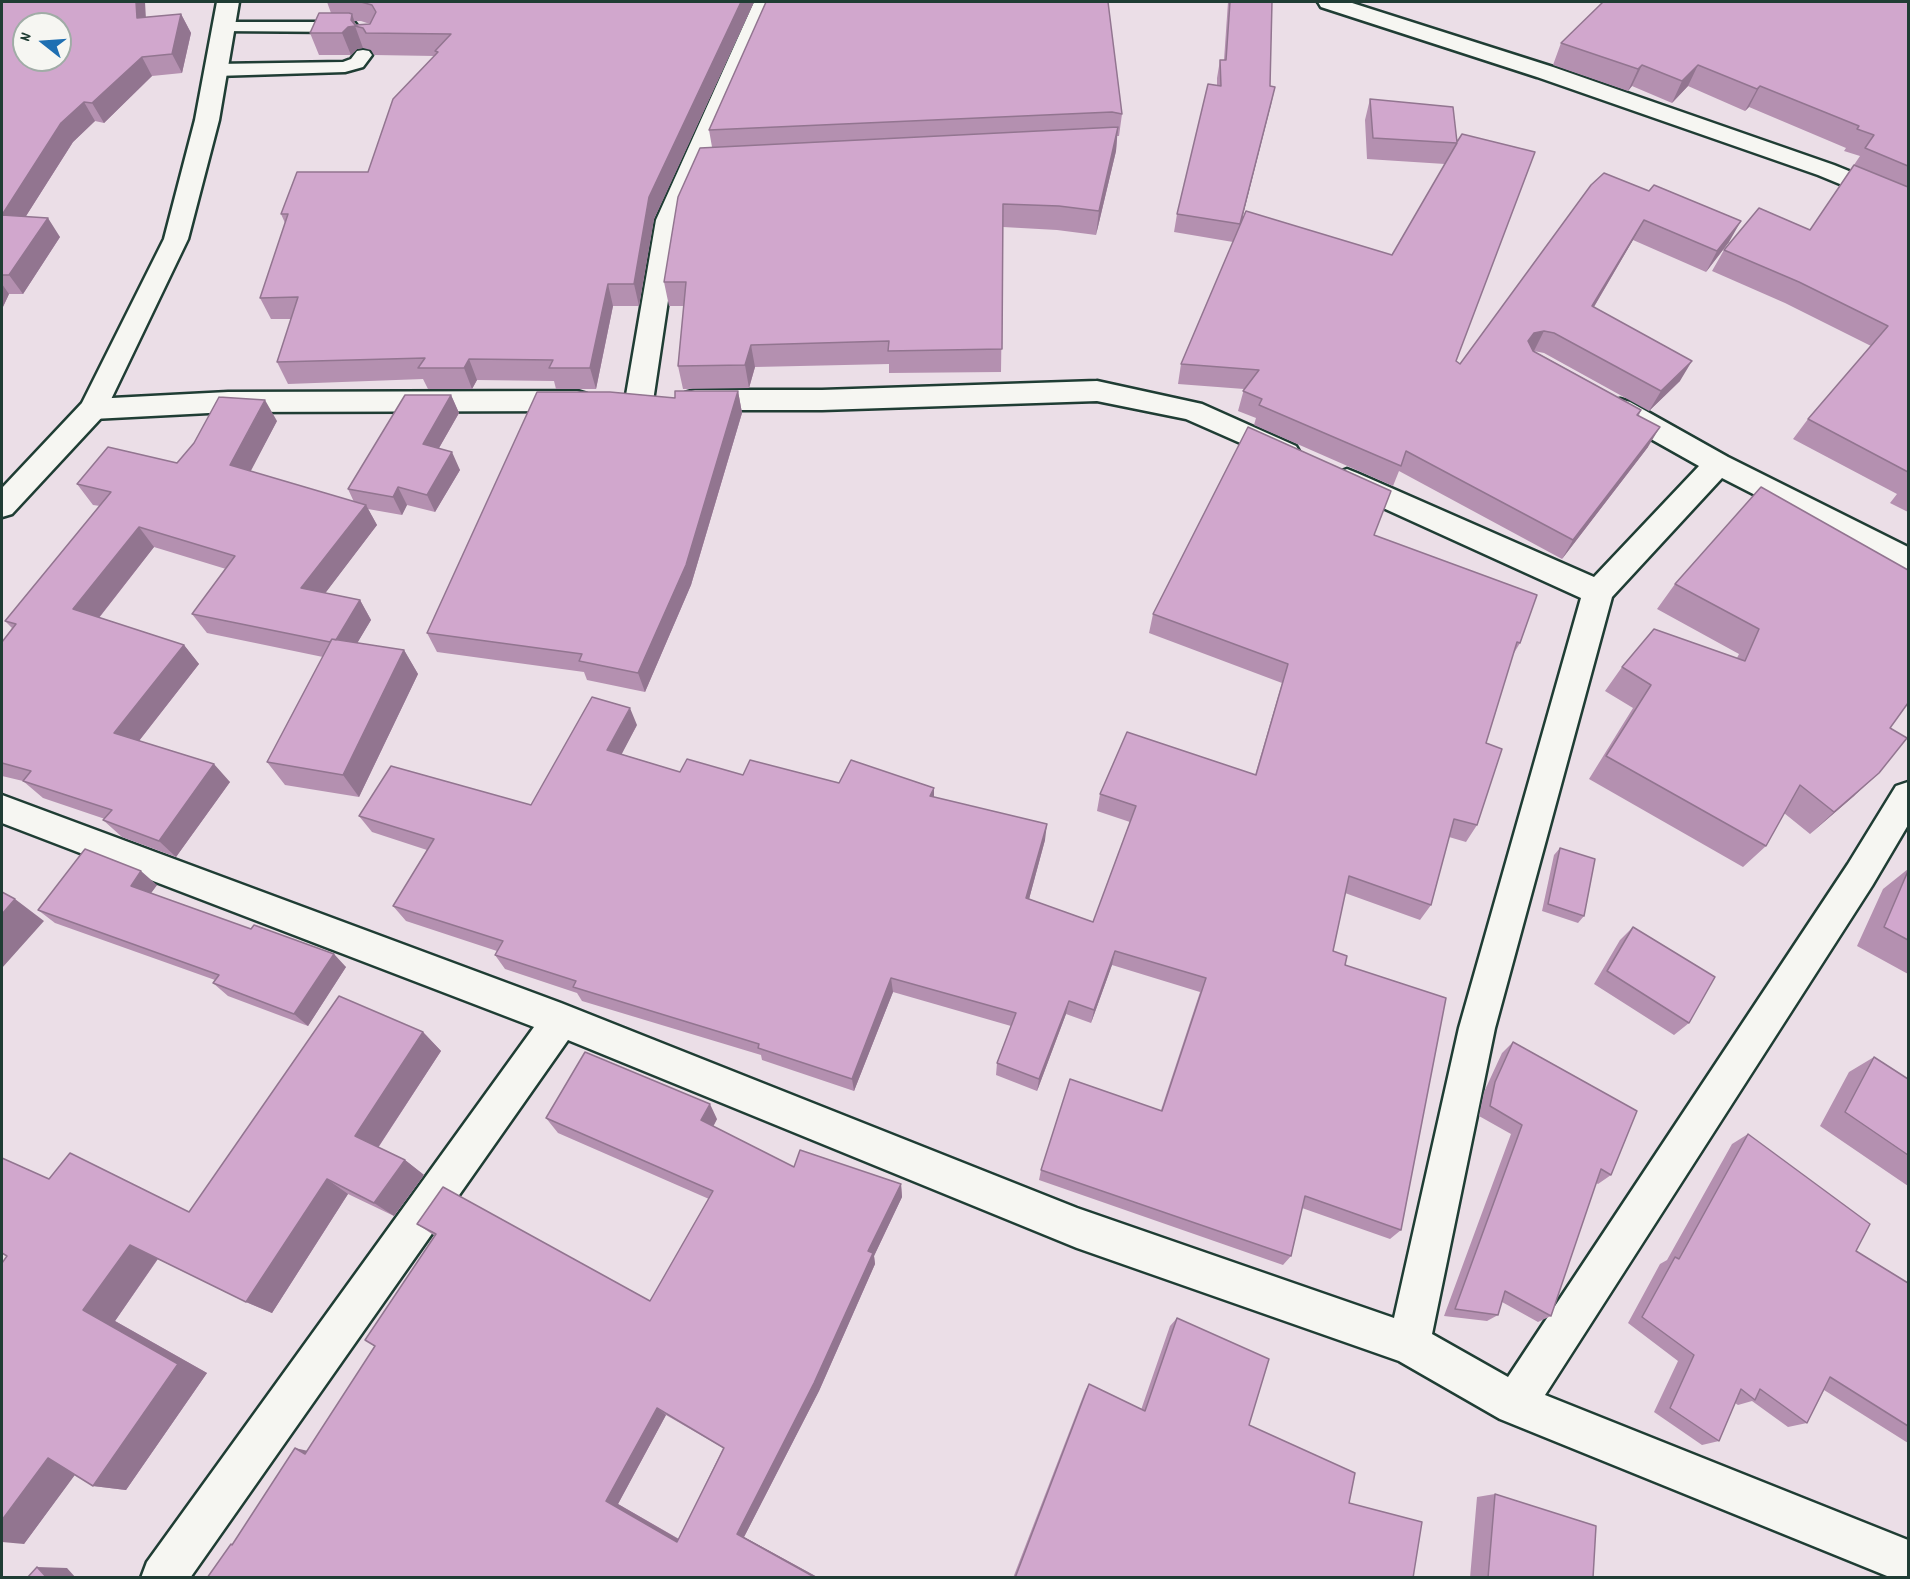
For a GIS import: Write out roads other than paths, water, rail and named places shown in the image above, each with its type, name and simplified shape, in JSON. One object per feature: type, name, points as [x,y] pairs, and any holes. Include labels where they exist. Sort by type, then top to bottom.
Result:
[{"type":"street","points":[[2,506],[93,409],[176,239],[207,120],[228,2]]},
{"type":"street","points":[[638,401],[668,220],[704,161],[765,2]]},
{"type":"street","points":[[1329,2],[1602,91],[1826,170],[1908,204]]},
{"type":"street","points":[[93,409],[228,402],[822,399],[1097,391],[1192,411],[1598,592]]},
{"type":"street","points":[[1595,396],[1718,464],[1908,560]]},
{"type":"street","points":[[1409,1344],[1477,1028],[1598,592],[1718,464]]},
{"type":"street","points":[[1515,1404],[1860,875],[1908,796]]},
{"type":"street","points":[[2,809],[561,1020],[1077,1228],[1409,1344],[1515,1404],[1908,1562]]},
{"type":"street","points":[[163,1578],[561,1020]]},
{"type":"lane","points":[[225,27],[339,27],[367,30]]},
{"type":"lane","points":[[216,70],[345,68],[357,63],[363,55]]}]
